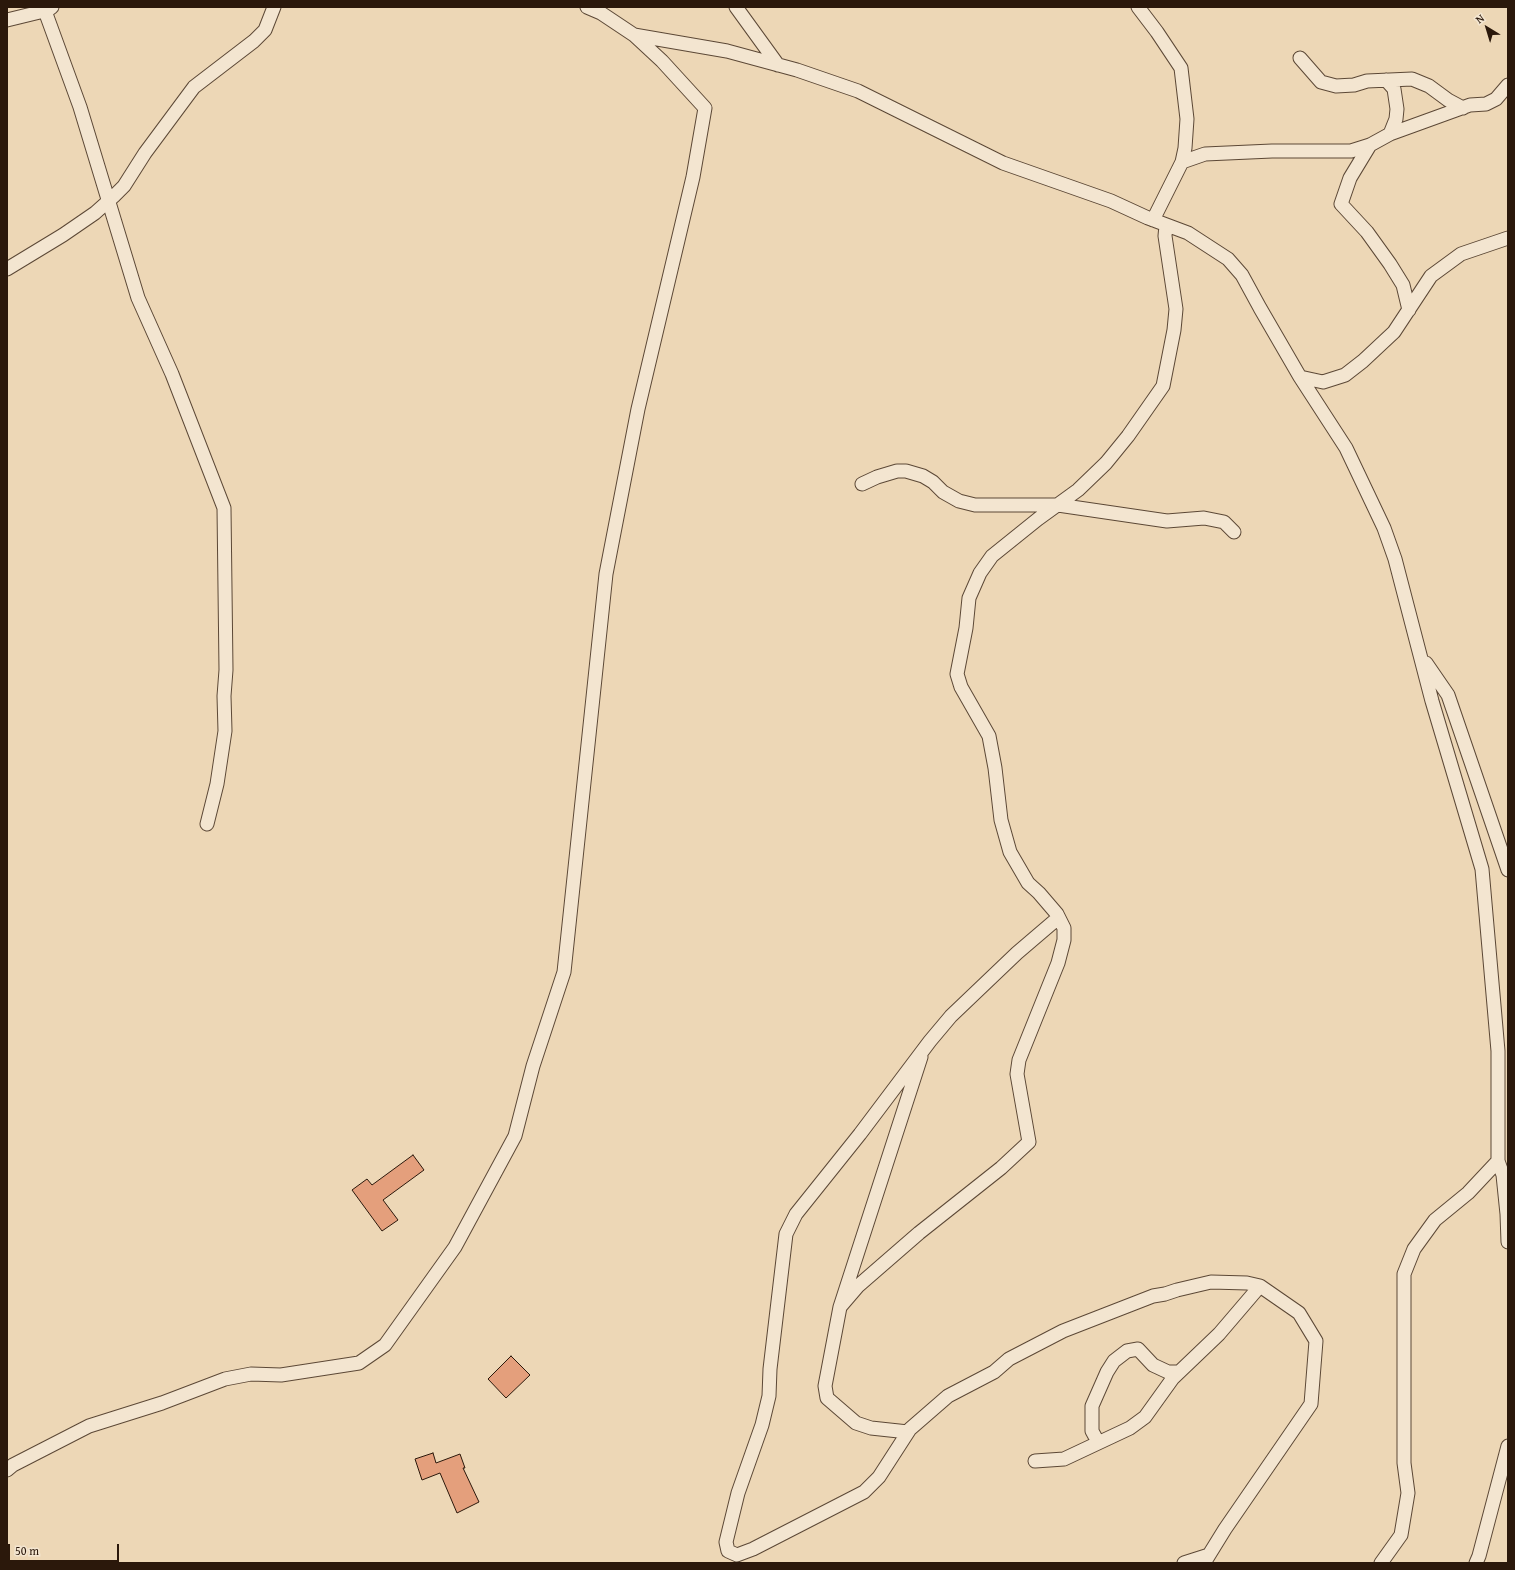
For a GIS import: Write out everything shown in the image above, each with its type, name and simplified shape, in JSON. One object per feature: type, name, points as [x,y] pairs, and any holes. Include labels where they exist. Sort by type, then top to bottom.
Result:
[{"type":"street","points":[[7,269],[63,235],[95,213],[124,186],[149,147],[194,87],[254,41],[265,30],[274,7]]},
{"type":"street","points":[[7,1470],[13,1465],[89,1426],[162,1403],[225,1379],[251,1374],[281,1376],[359,1363],[385,1346],[454,1248],[515,1136],[533,1066],[564,972],[606,574],[638,409],[693,177],[705,108],[662,61],[634,35],[601,13],[587,7]]},
{"type":"street","points":[[736,7],[778,65]]},
{"type":"street","points":[[1138,7],[1181,68],[1188,119],[1182,162],[1153,220]]},
{"type":"street","points":[[7,20],[49,9],[138,298],[175,381],[224,508],[226,670],[224,696],[225,731],[216,784],[207,824]]},
{"type":"street","points":[[634,35],[726,51],[797,70],[858,91],[1003,163],[1111,201],[1153,220],[1188,233],[1228,259],[1242,275],[1300,376],[1346,448],[1384,528],[1395,559],[1432,701],[1482,868],[1498,1051],[1498,1161],[1503,1175],[1508,1212],[1508,1242]]},
{"type":"street","points":[[1300,58],[1321,82],[1336,86],[1354,85],[1367,81],[1412,79],[1429,86],[1448,100],[1463,108]]},
{"type":"street","points":[[1386,80],[1394,89],[1397,109],[1396,119],[1390,134]]},
{"type":"street","points":[[1182,162],[1205,154],[1272,151],[1351,151],[1370,145],[1390,134],[1463,108],[1486,104],[1496,98],[1508,86]]},
{"type":"street","points":[[1370,145],[1350,178],[1342,204],[1367,232],[1403,284],[1409,310]]},
{"type":"street","points":[[840,1307],[858,1286],[919,1233],[1001,1168],[1029,1142],[1017,1074],[1019,1060],[1058,964],[1064,940],[1064,928],[1039,893],[1028,883],[1010,852],[1003,831],[996,768],[989,736],[961,687],[957,674],[966,628],[969,598],[980,573],[992,556],[1038,519],[1078,490],[1106,463],[1128,436],[1163,386],[1174,330],[1176,309],[1165,236],[1166,225]]},
{"type":"street","points":[[1300,376],[1323,382],[1345,375],[1363,361],[1394,332],[1431,276],[1461,254],[1508,238]]},
{"type":"street","points":[[862,484],[877,477],[897,471],[906,471],[923,476],[933,482],[943,492],[959,501],[975,505],[1058,505],[1167,521],[1204,518],[1224,522],[1234,532]]},
{"type":"street","points":[[1420,653],[1448,695],[1508,870]]},
{"type":"street","points":[[1058,918],[980,987],[951,1016],[924,1048],[860,1134],[796,1214],[786,1234],[770,1369],[769,1396],[762,1425],[738,1493],[726,1542],[728,1551],[737,1555],[753,1549],[864,1492],[879,1477],[908,1432],[915,1424],[948,1396],[994,1372],[1009,1359],[1063,1331],[1153,1296],[1211,1282],[1247,1283],[1260,1286],[1299,1313],[1316,1341],[1311,1404],[1238,1509],[1206,1559],[1184,1563]]},
{"type":"street","points":[[908,1432],[871,1428],[856,1423],[827,1398],[825,1386],[840,1307],[924,1048]]},
{"type":"street","points":[[1381,1563],[1401,1535],[1408,1493],[1404,1463],[1404,1274],[1414,1249],[1435,1220],[1468,1193],[1498,1161]]},
{"type":"street","points":[[1034,1461],[1064,1459],[1130,1428],[1145,1417],[1173,1378],[1219,1334],[1260,1286]]},
{"type":"street","points":[[1098,1442],[1092,1431],[1092,1406],[1107,1372],[1114,1361],[1127,1351],[1138,1349],[1153,1365],[1168,1372],[1179,1372]]},
{"type":"street","points":[[1476,1563],[1508,1446]]},
{"type":"building","points":[[413,1155],[424,1170],[383,1200],[398,1220],[382,1231],[352,1190],[367,1179],[372,1185]]},
{"type":"building","points":[[511,1356],[530,1375],[506,1398],[488,1379]]},
{"type":"building","points":[[433,1453],[436,1463],[460,1454],[465,1468],[463,1468],[479,1502],[457,1513],[440,1473],[422,1480],[415,1459]]}]
